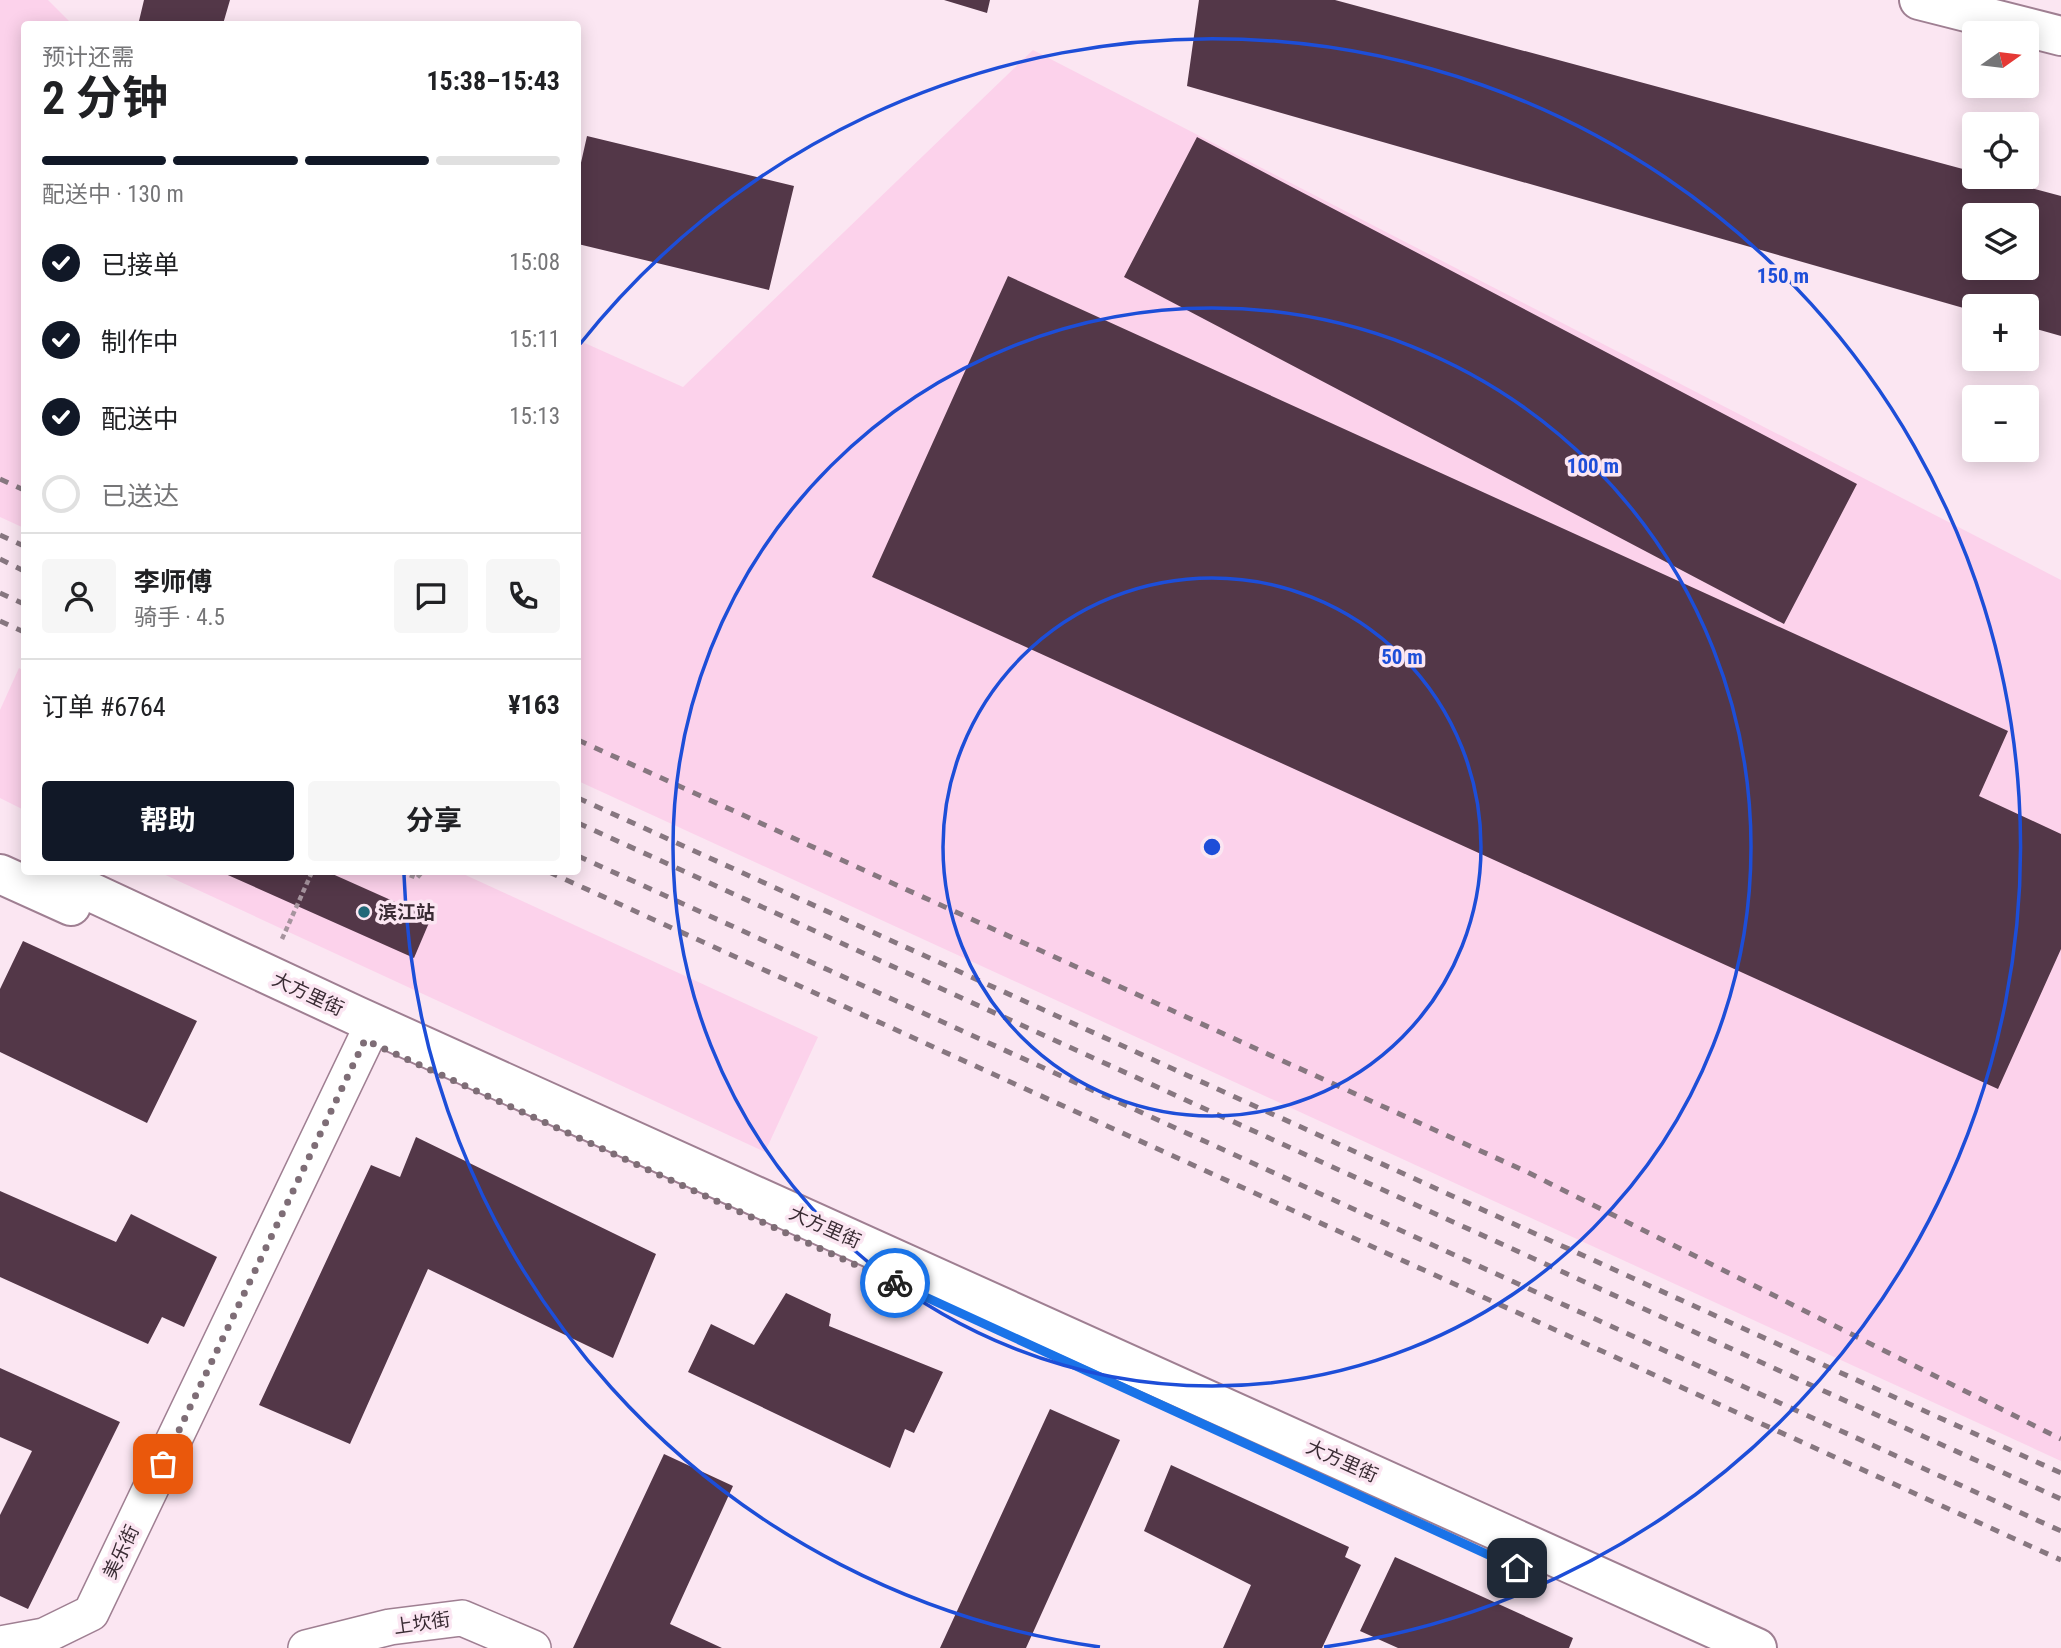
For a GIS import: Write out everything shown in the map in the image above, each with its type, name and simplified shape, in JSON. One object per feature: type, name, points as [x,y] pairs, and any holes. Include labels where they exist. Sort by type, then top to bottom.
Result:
[{"type":"main road","points":[[1919,0],[2061,36]]},
{"type":"main road","points":[[0,849],[21,859]]},
{"type":"main road","name":"大方里街","points":[[0,874],[369,1032],[1757,1648]]},
{"type":"main road","name":"大方里街","points":[[54,875],[369,1032],[1692,1648]]},
{"type":"street","name":"美乐街","points":[[0,1644],[44,1636],[91,1613],[369,1032]]},
{"type":"street","name":"上坎街","points":[[306,1648],[390,1627],[462,1618],[533,1648]]},
{"type":"path","points":[[292,946],[281,941],[311,875]]},
{"type":"shaded area","points":[[0,0],[48,0],[69,21],[21,21],[21,527],[0,517]]},
{"type":"shaded area","points":[[1033,50],[2061,580],[2061,1461],[581,782],[581,341],[683,387]]},
{"type":"shaded area","points":[[19,668],[21,808],[0,798],[0,710]]},
{"type":"shaded area","name":"滨江站","points":[[165,875],[466,875],[818,1037],[765,1152]]},
{"type":"building","points":[[144,0],[230,0],[224,21],[139,21]]},
{"type":"building","points":[[944,0],[990,0],[987,13]]},
{"type":"building","points":[[1199,0],[1335,0],[1962,169],[1962,189],[2035,189],[2061,196],[2061,336],[2039,330],[2039,294],[1962,294],[1962,308],[1187,86]]},
{"type":"building","points":[[587,136],[794,186],[769,290],[581,245],[581,163]]},
{"type":"building","points":[[1197,137],[1857,484],[1784,624],[1124,277]]},
{"type":"building","points":[[1008,276],[2008,731],[1979,796],[2061,834],[2061,949],[1998,1089],[872,577]]},
{"type":"building","name":"滨江站","points":[[228,875],[335,875],[431,918],[414,958]]},
{"type":"building","points":[[23,941],[197,1021],[147,1123],[0,1052],[0,989]]},
{"type":"building","points":[[416,1137],[656,1254],[613,1358],[428,1269],[350,1444],[259,1405],[371,1165],[400,1177]]},
{"type":"building","points":[[0,1191],[116,1242],[131,1214],[217,1257],[184,1327],[162,1317],[148,1344],[0,1277]]},
{"type":"building","points":[[786,1293],[831,1314],[829,1326],[943,1372],[914,1433],[905,1429],[890,1468],[688,1372],[711,1324],[754,1345]]},
{"type":"building","points":[[0,1368],[120,1422],[28,1609],[0,1596],[0,1515],[32,1451],[0,1437]]},
{"type":"building","points":[[1050,1409],[1120,1440],[1026,1648],[940,1648]]},
{"type":"building","points":[[664,1454],[733,1486],[670,1624],[722,1648],[573,1648]]},
{"type":"building","points":[[1171,1465],[1349,1547],[1345,1557],[1361,1565],[1322,1648],[1223,1648],[1251,1585],[1144,1531]]},
{"type":"building","points":[[1395,1557],[1573,1638],[1569,1648],[1398,1648],[1360,1631]]},
{"type":"railway","points":[[0,479],[21,489]]},
{"type":"railway","points":[[0,535],[21,545]]},
{"type":"railway","points":[[0,559],[21,570]]},
{"type":"railway","points":[[0,593],[21,603]]},
{"type":"railway","points":[[0,621],[21,631]]},
{"type":"railway","points":[[581,741],[1527,1172],[2061,1439]]},
{"type":"railway","points":[[581,799],[2061,1473]]},
{"type":"railway","points":[[581,824],[2061,1499]]},
{"type":"railway","points":[[581,857],[2061,1531]]},
{"type":"railway","points":[[556,875],[2061,1560]]},
{"type":"way so far","points":[[163,1464],[365,1040],[895,1283]]},
{"type":"place","name":"滨江站","points":[[364,912]]},
{"type":"route","points":[[895,1283],[1517,1568]]}]
